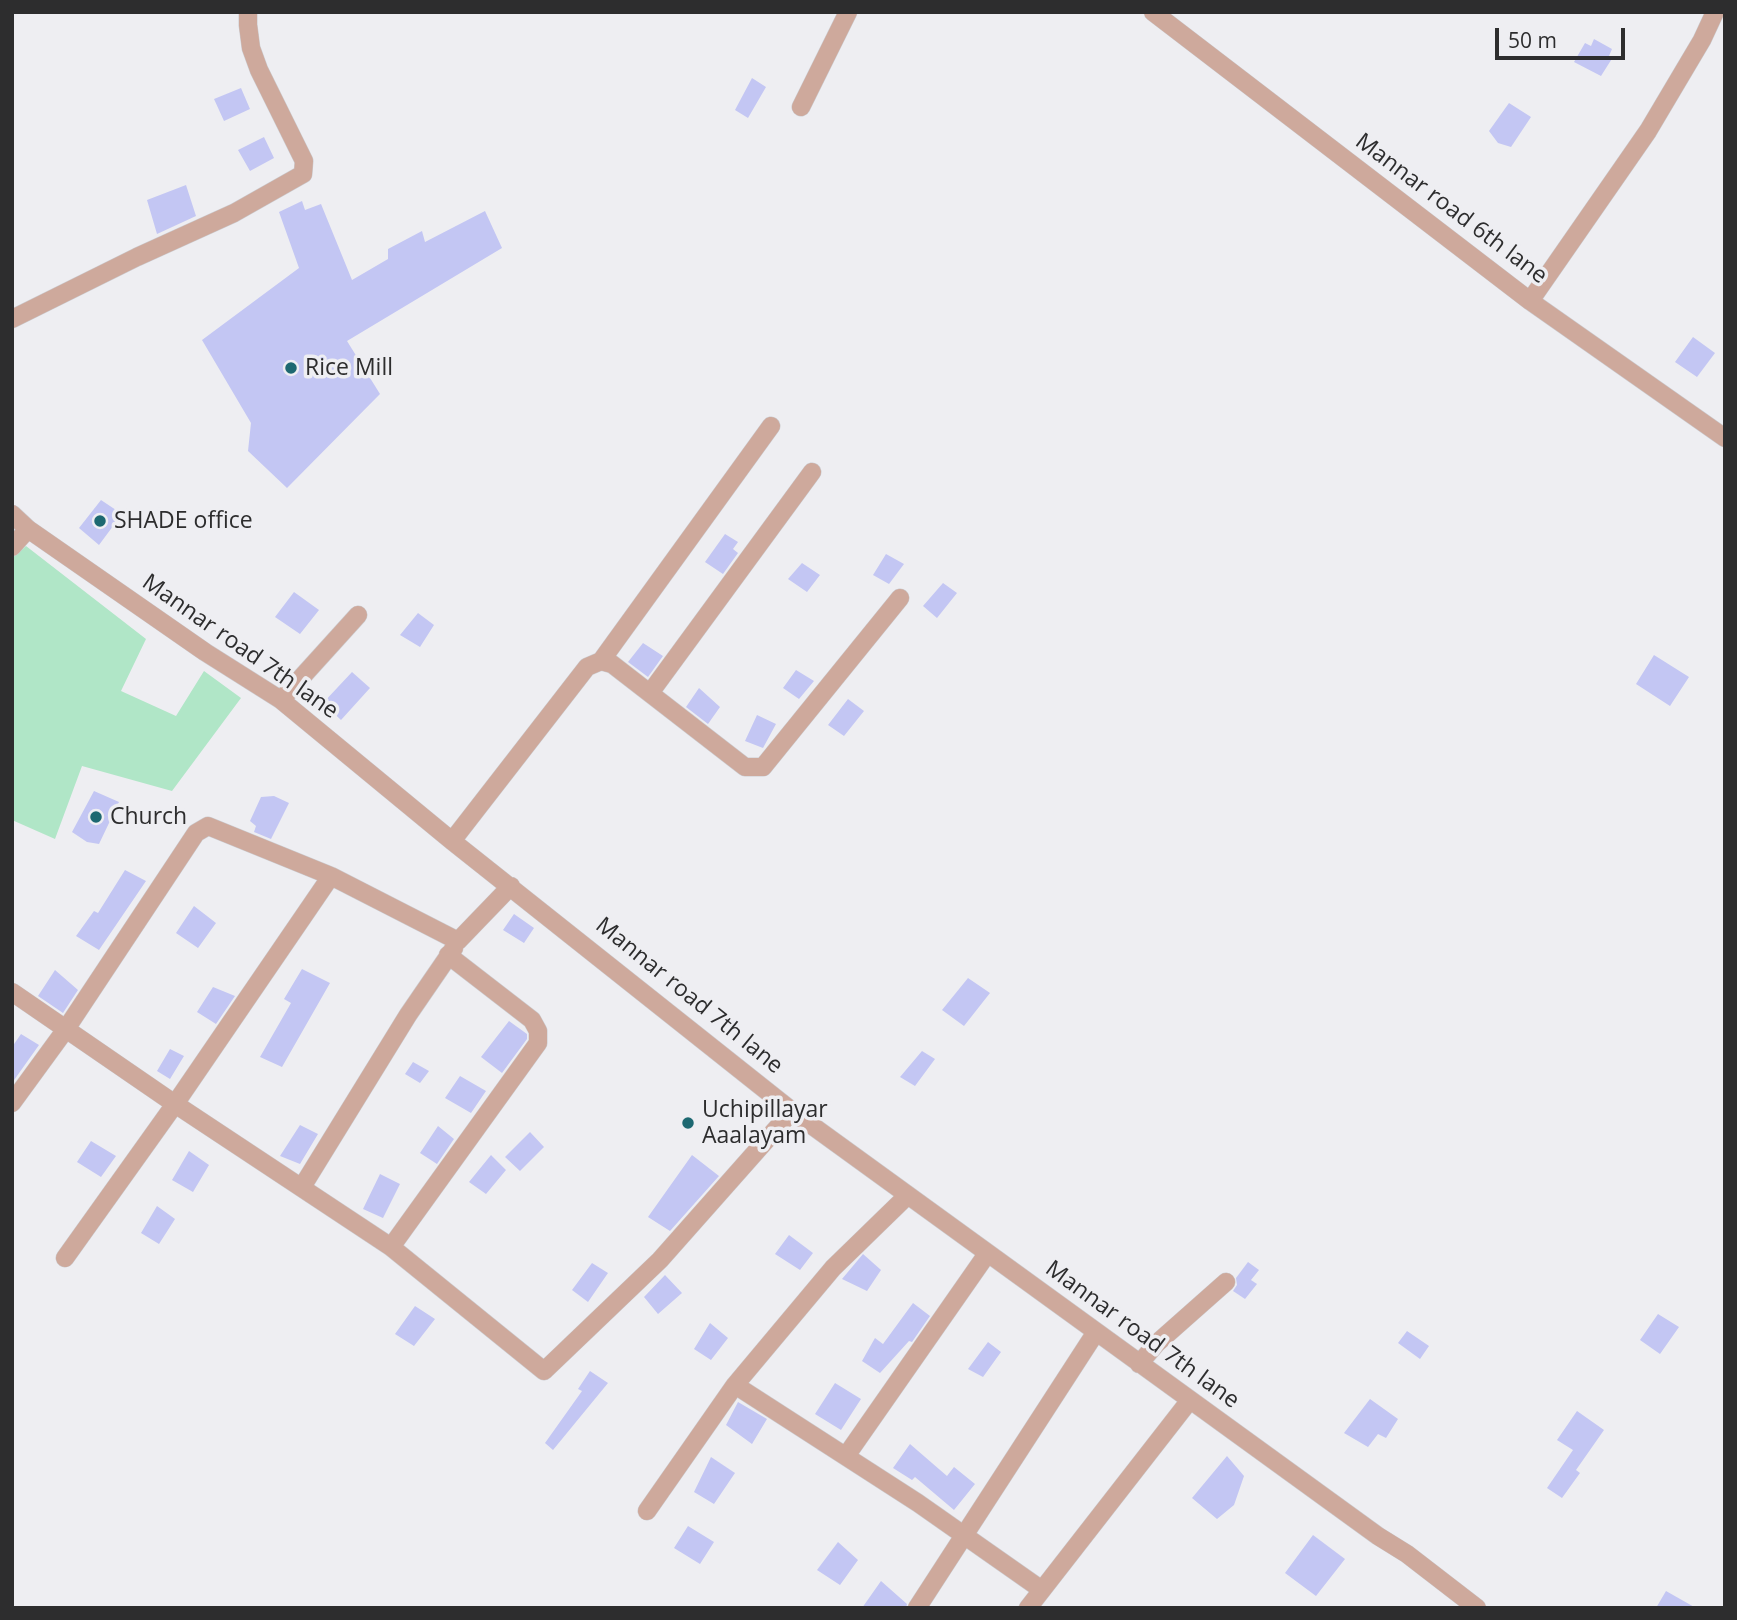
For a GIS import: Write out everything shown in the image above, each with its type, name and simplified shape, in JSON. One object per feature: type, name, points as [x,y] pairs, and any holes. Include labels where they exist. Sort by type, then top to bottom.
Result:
[{"type":"street","points":[[12,319],[234,213],[303,174],[304,161],[251,48],[248,12]]},
{"type":"street","points":[[801,107],[848,12]]},
{"type":"street","name":"Mannar road 6th lane","points":[[1153,12],[1530,301],[1725,438]]},
{"type":"street","points":[[1530,301],[1648,131],[1702,40],[1715,12]]},
{"type":"street","points":[[452,841],[587,667],[601,660],[771,426]]},
{"type":"street","points":[[650,693],[812,472]]},
{"type":"street","name":"Mannar road 7th lane","points":[[12,514],[28,529],[205,652],[281,699],[452,841],[793,1111],[987,1254],[1378,1536],[1407,1554],[1477,1608]]},
{"type":"street","points":[[12,547],[28,529]]},
{"type":"street","points":[[601,660],[612,664],[745,767],[763,767],[900,598]]},
{"type":"street","points":[[281,699],[358,615]]},
{"type":"street","points":[[12,1103],[66,1029],[195,832],[208,826],[331,876],[453,948],[532,1020],[538,1031],[538,1043],[391,1247]]},
{"type":"street","points":[[65,1258],[175,1104],[331,876]]},
{"type":"street","points":[[302,1187],[408,1015],[453,948],[512,886]]},
{"type":"street","points":[[12,992],[391,1247],[544,1371],[660,1260],[793,1111]]},
{"type":"street","points":[[647,1511],[735,1385],[833,1268],[908,1195]]},
{"type":"street","points":[[846,1456],[987,1254]]},
{"type":"street","points":[[1139,1363],[1156,1344],[1226,1282]]},
{"type":"street","points":[[917,1608],[1096,1332]]},
{"type":"street","points":[[735,1385],[964,1534],[1042,1590]]},
{"type":"street","points":[[1028,1608],[1191,1400]]},
{"type":"green space","points":[[26,546],[146,639],[121,691],[176,716],[204,671],[241,698],[172,791],[82,766],[55,839],[12,820],[12,558]]},
{"type":"building","points":[[1594,39],[1612,49],[1609,56],[1613,57],[1601,76],[1574,62],[1585,43],[1591,46]]},
{"type":"building","points":[[752,78],[766,87],[748,118],[735,110]]},
{"type":"building","points":[[241,88],[250,109],[224,121],[214,99]]},
{"type":"building","points":[[1509,103],[1531,117],[1511,147],[1498,143],[1489,131]]},
{"type":"building","points":[[264,137],[274,158],[250,171],[238,150]]},
{"type":"building","points":[[186,185],[196,216],[157,234],[147,200]]},
{"type":"building","name":"Rice Mill","points":[[302,201],[305,210],[321,204],[352,280],[388,259],[388,249],[422,231],[425,242],[485,211],[502,248],[347,341],[380,394],[287,488],[248,451],[251,423],[202,340],[299,268],[279,212]]},
{"type":"building","points":[[1693,337],[1715,353],[1697,377],[1675,362]]},
{"type":"building","name":"SHADE office","points":[[101,500],[122,514],[99,545],[79,528]]},
{"type":"building","points":[[725,534],[738,542],[733,549],[738,553],[723,574],[705,562]]},
{"type":"building","points":[[886,554],[904,564],[889,584],[873,575]]},
{"type":"building","points":[[802,563],[820,575],[807,592],[788,579]]},
{"type":"building","points":[[943,583],[957,593],[937,618],[923,606]]},
{"type":"building","points":[[294,592],[319,610],[300,634],[275,617]]},
{"type":"building","points":[[418,613],[434,625],[420,647],[400,635]]},
{"type":"building","points":[[643,643],[663,656],[648,677],[628,662]]},
{"type":"building","points":[[1654,655],[1689,677],[1670,706],[1636,684]]},
{"type":"building","points":[[796,670],[814,681],[799,699],[783,688]]},
{"type":"building","points":[[352,672],[370,688],[341,720],[323,703]]},
{"type":"building","points":[[699,688],[720,707],[708,724],[686,707]]},
{"type":"building","points":[[848,699],[864,711],[844,736],[828,725]]},
{"type":"building","points":[[757,715],[776,724],[763,748],[745,741]]},
{"type":"building","name":"Church","points":[[94,791],[119,802],[99,844],[87,842],[72,832]]},
{"type":"building","points":[[274,796],[289,803],[271,839],[254,832],[256,826],[250,821],[261,797]]},
{"type":"building","points":[[125,870],[146,881],[99,950],[76,936],[94,911],[98,913]]},
{"type":"building","points":[[194,906],[216,923],[198,948],[176,933]]},
{"type":"building","points":[[514,914],[534,928],[524,943],[503,930]]},
{"type":"building","points":[[302,969],[330,983],[282,1067],[260,1057],[291,1003],[284,999]]},
{"type":"building","points":[[55,970],[78,990],[63,1013],[38,996]]},
{"type":"building","points":[[968,978],[990,993],[964,1026],[942,1010]]},
{"type":"building","points":[[213,987],[235,996],[216,1024],[197,1012]]},
{"type":"building","points":[[509,1021],[527,1034],[527,1039],[502,1073],[481,1057]]},
{"type":"building","points":[[21,1034],[39,1045],[12,1083],[12,1047]]},
{"type":"building","points":[[170,1049],[184,1056],[170,1079],[157,1071]]},
{"type":"building","points":[[922,1051],[935,1059],[915,1086],[900,1077]]},
{"type":"building","points":[[413,1062],[429,1071],[420,1083],[405,1074]]},
{"type":"building","points":[[460,1076],[486,1091],[471,1113],[445,1098]]},
{"type":"building","points":[[300,1125],[318,1134],[300,1164],[280,1156]]},
{"type":"building","points":[[438,1126],[454,1139],[437,1164],[420,1153]]},
{"type":"building","points":[[530,1132],[544,1147],[520,1171],[505,1157]]},
{"type":"building","points":[[91,1141],[116,1156],[101,1177],[77,1162]]},
{"type":"building","points":[[189,1151],[209,1165],[193,1192],[172,1180]]},
{"type":"building","points":[[491,1155],[506,1170],[486,1194],[469,1182]]},
{"type":"building","points":[[692,1155],[719,1176],[670,1231],[648,1217]]},
{"type":"building","points":[[380,1174],[400,1184],[383,1218],[363,1209]]},
{"type":"building","points":[[157,1206],[175,1219],[159,1244],[141,1233]]},
{"type":"building","points":[[789,1235],[813,1253],[800,1270],[775,1254]]},
{"type":"building","points":[[863,1254],[881,1270],[867,1291],[842,1279]]},
{"type":"building","points":[[1248,1262],[1259,1270],[1251,1280],[1257,1284],[1245,1299],[1233,1291],[1237,1285],[1236,1278]]},
{"type":"building","points":[[592,1263],[608,1273],[588,1302],[572,1290]]},
{"type":"building","points":[[665,1275],[682,1293],[658,1314],[644,1297]]},
{"type":"building","points":[[913,1303],[930,1316],[912,1342],[909,1341],[880,1373],[862,1361],[875,1338],[883,1344]]},
{"type":"building","points":[[415,1306],[435,1319],[414,1346],[395,1334]]},
{"type":"building","points":[[1658,1314],[1679,1327],[1660,1354],[1640,1340]]},
{"type":"building","points":[[710,1323],[728,1338],[711,1360],[694,1349]]},
{"type":"building","points":[[1407,1331],[1429,1346],[1420,1359],[1398,1343]]},
{"type":"building","points":[[988,1342],[1001,1352],[983,1377],[968,1369]]},
{"type":"building","points":[[590,1371],[608,1383],[553,1450],[545,1443],[582,1391],[578,1389]]},
{"type":"building","points":[[835,1383],[861,1399],[841,1430],[815,1414]]},
{"type":"building","points":[[1370,1399],[1398,1419],[1386,1438],[1378,1434],[1368,1447],[1344,1433]]},
{"type":"building","points":[[738,1402],[767,1419],[752,1444],[726,1425]]},
{"type":"building","points":[[1577,1411],[1604,1430],[1576,1470],[1580,1473],[1562,1498],[1547,1488],[1573,1450],[1557,1440]]},
{"type":"building","points":[[910,1444],[947,1476],[954,1467],[975,1484],[954,1510],[915,1477],[912,1480],[893,1468]]},
{"type":"building","points":[[1227,1456],[1244,1476],[1234,1505],[1217,1519],[1192,1498]]},
{"type":"building","points":[[711,1457],[735,1473],[714,1504],[694,1492]]},
{"type":"building","points":[[688,1526],[714,1542],[700,1564],[674,1548]]},
{"type":"building","points":[[1313,1535],[1345,1559],[1316,1596],[1285,1573]]},
{"type":"building","points":[[838,1542],[858,1560],[840,1585],[817,1570]]},
{"type":"building","points":[[881,1581],[907,1604],[906,1608],[862,1608]]},
{"type":"building","points":[[1666,1591],[1696,1608],[1656,1608]]},
{"type":"place","name":"Rice Mill","points":[[291,368]]},
{"type":"place","name":"SHADE office","points":[[100,521]]},
{"type":"place","name":"Church","points":[[96,817]]},
{"type":"place","name":"Uchipillayar Aaalayam","points":[[688,1123]]}]
